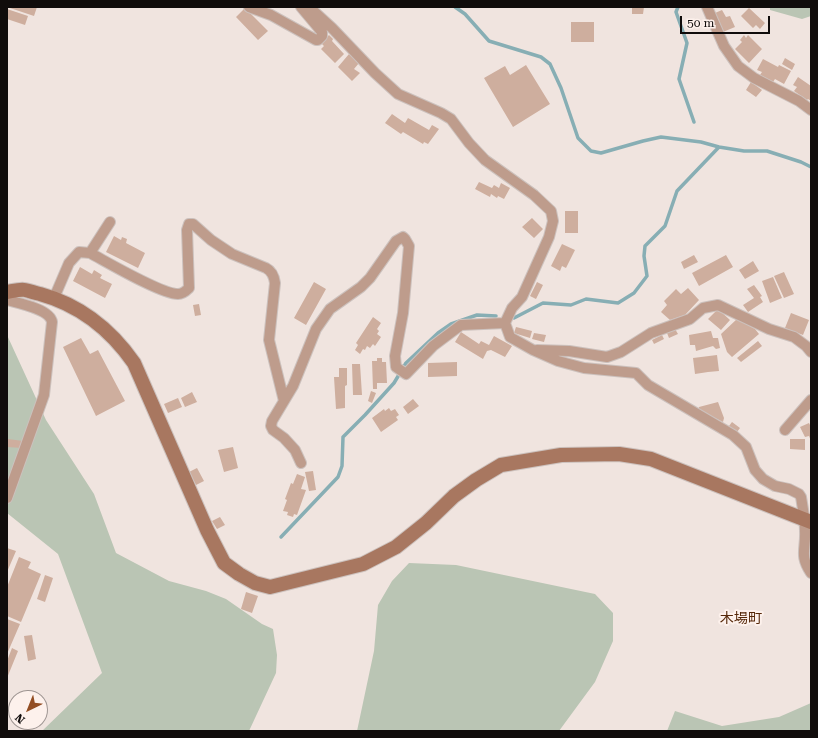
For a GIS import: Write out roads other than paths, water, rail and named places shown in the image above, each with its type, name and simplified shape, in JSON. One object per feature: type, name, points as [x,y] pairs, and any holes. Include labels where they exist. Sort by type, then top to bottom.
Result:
[{"type":"street","points":[[250,7],[271,15],[295,30],[318,40],[322,36],[322,32],[301,7]]},
{"type":"street","points":[[309,7],[398,94],[441,112],[451,120],[485,160],[534,195],[551,211],[553,221],[549,237],[522,297],[512,308],[505,323],[510,337],[558,361],[584,368],[636,373],[648,385],[733,435],[746,447],[755,470],[763,479],[775,486],[790,489],[801,497],[808,521],[803,553],[806,566],[811,573]]},
{"type":"street","points":[[707,7],[724,46],[738,66],[754,78],[799,101],[811,110]]},
{"type":"street","points":[[90,253],[110,222]]},
{"type":"street","points":[[54,298],[69,263],[79,252],[90,253],[154,286],[172,293],[182,294],[188,288],[187,230],[189,224],[193,224],[211,240],[232,254],[270,270],[274,276],[275,283],[269,340],[284,401]]},
{"type":"street","points":[[301,462],[295,450],[284,438],[273,430],[271,426],[272,421],[293,386],[306,350],[319,325],[330,309],[361,288],[379,267],[396,241],[403,237],[406,239],[409,246],[403,313],[395,356],[396,368],[406,374],[433,346],[461,325],[505,323]]},
{"type":"street","points":[[7,292],[25,290],[54,298],[92,318],[110,333],[134,364],[207,530],[224,563],[255,583],[270,587],[363,564],[396,546],[426,523],[454,496],[476,480],[501,465],[562,455],[618,454],[651,459],[808,521]]},
{"type":"street","points":[[7,300],[30,306],[47,314],[52,317],[52,322],[44,395],[7,498]]},
{"type":"street","points":[[534,350],[569,351],[607,356],[620,352],[652,333],[690,319],[703,308],[718,305],[769,329],[794,337],[811,352]]},
{"type":"street","points":[[785,430],[811,400]]},
{"type":"waterway","points":[[455,7],[465,14],[489,41],[541,57],[550,64],[561,88],[578,138],[591,151],[601,153],[661,137],[701,142],[719,147],[744,151],[767,151],[801,162],[811,167]]},
{"type":"waterway","points":[[678,7],[676,12],[687,43],[679,79],[694,122]]},
{"type":"waterway","points":[[514,318],[543,303],[571,305],[586,299],[618,303],[634,293],[647,276],[644,256],[645,246],[665,226],[677,191],[719,147]]},
{"type":"waterway","points":[[281,537],[338,477],[342,466],[343,437],[394,383],[406,363],[438,333],[451,324],[477,315],[496,316]]},
{"type":"district","name":"木場町","points":[[741,619]]}]
